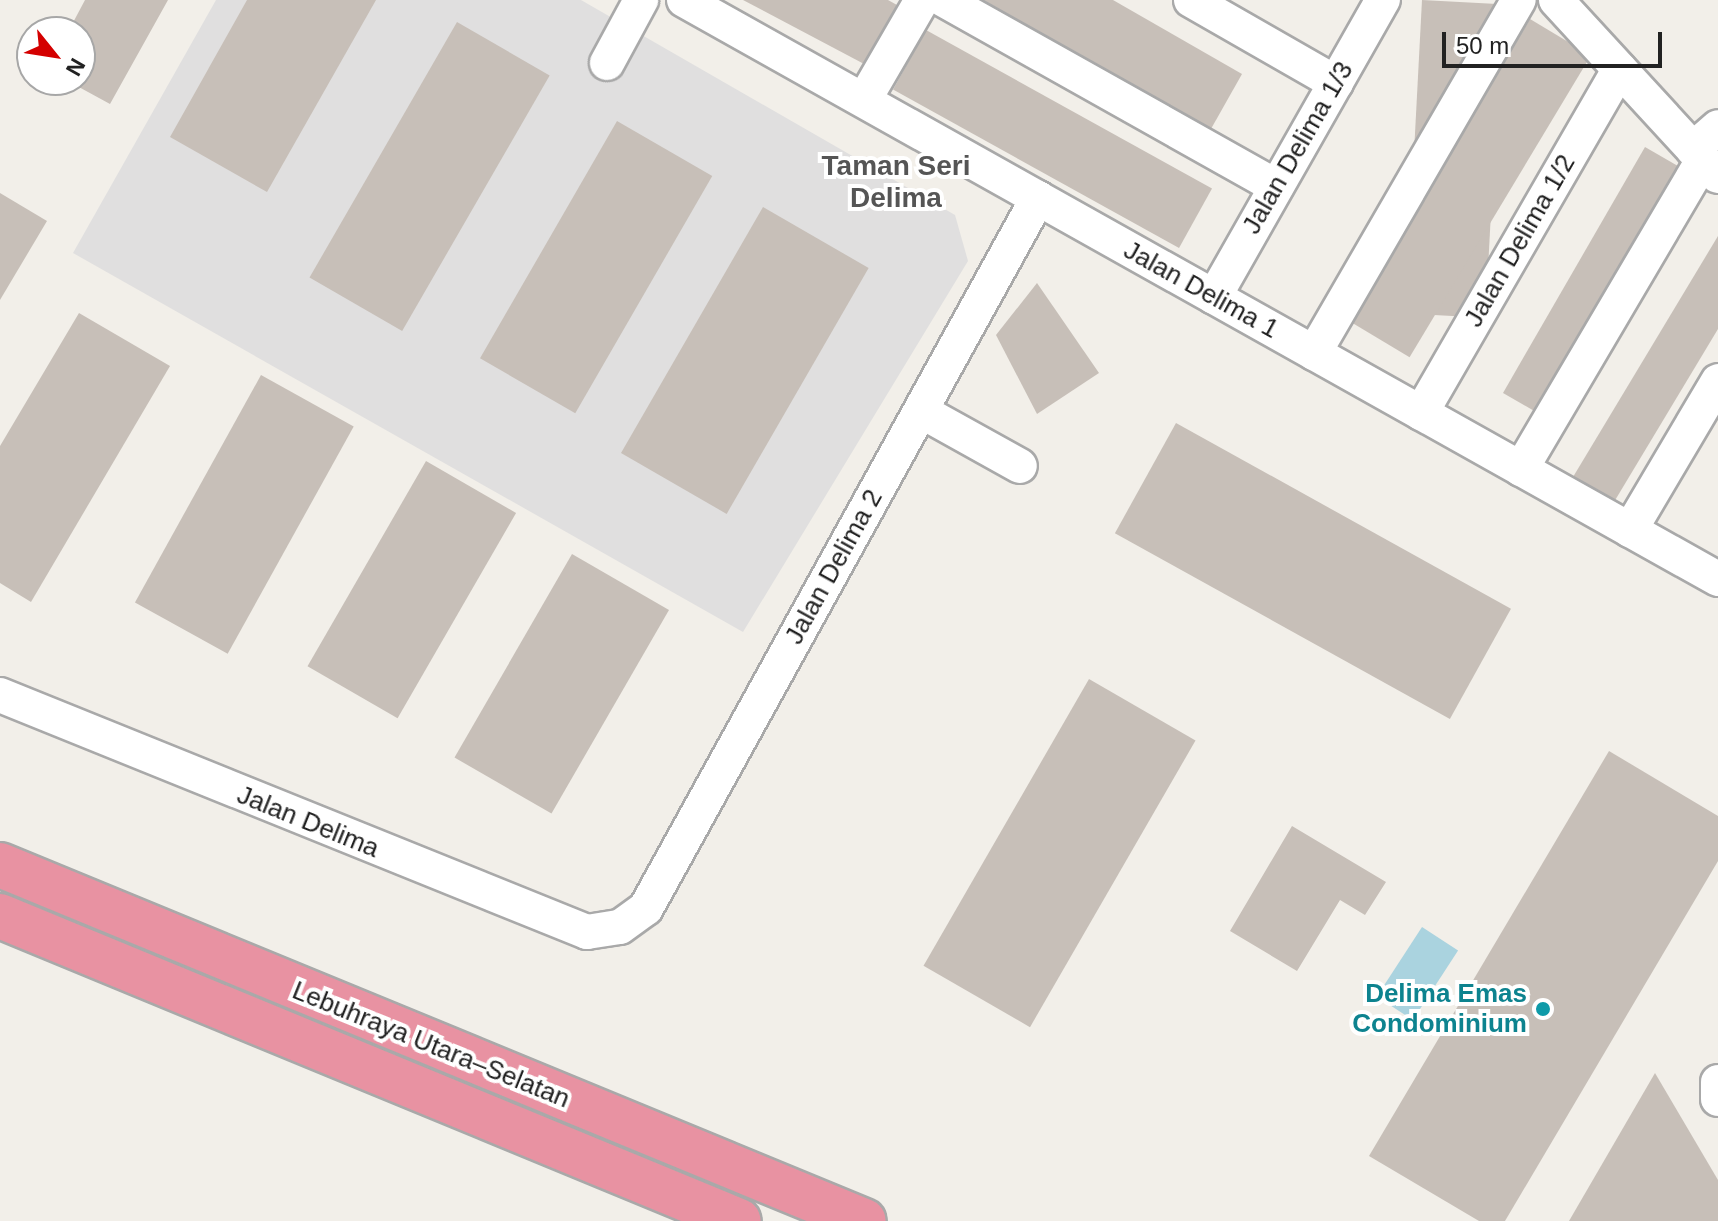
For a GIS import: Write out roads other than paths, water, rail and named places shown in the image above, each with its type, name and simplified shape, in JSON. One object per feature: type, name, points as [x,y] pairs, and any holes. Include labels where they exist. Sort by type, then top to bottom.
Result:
[{"type":"highway","name":"Lebuhraya Utara–Selatan","points":[[0,865],[864,1221]]},
{"type":"highway","name":"Lebuhraya Utara–Selatan","points":[[0,916],[739,1221]]},
{"type":"street","points":[[607,63],[641,0]]},
{"type":"street","name":"Jalan Delima 1","points":[[684,0],[1718,579]]},
{"type":"street","points":[[864,100],[922,0]]},
{"type":"street","points":[[944,0],[1276,186]]},
{"type":"street","points":[[1191,0],[1336,83]]},
{"type":"street","name":"Jalan Delima 1/3","points":[[1214,297],[1383,0]]},
{"type":"street","points":[[1314,353],[1519,0]]},
{"type":"street","points":[[1521,469],[1708,153],[1620,69],[1556,0]]},
{"type":"street","name":"Jalan Delima 1/2","points":[[1421,413],[1620,69]]},
{"type":"street","name":"Jalan Delima 2","points":[[620,927],[646,908],[1038,198]]},
{"type":"street","points":[[1630,530],[1718,381]]},
{"type":"street","points":[[921,411],[1020,466]]},
{"type":"street","name":"Jalan Delima","points":[[0,695],[587,932],[620,927]]},
{"type":"street","points":[[1718,1082],[1718,1099]]},
{"type":"water","points":[[1422,927],[1458,950],[1413,1020],[1377,997]]},
{"type":"place","name":"Delima Emas Condominium","points":[[1543,1009]]},
{"type":"district","name":"Taman Seri Delima","points":[[896,182]]}]
